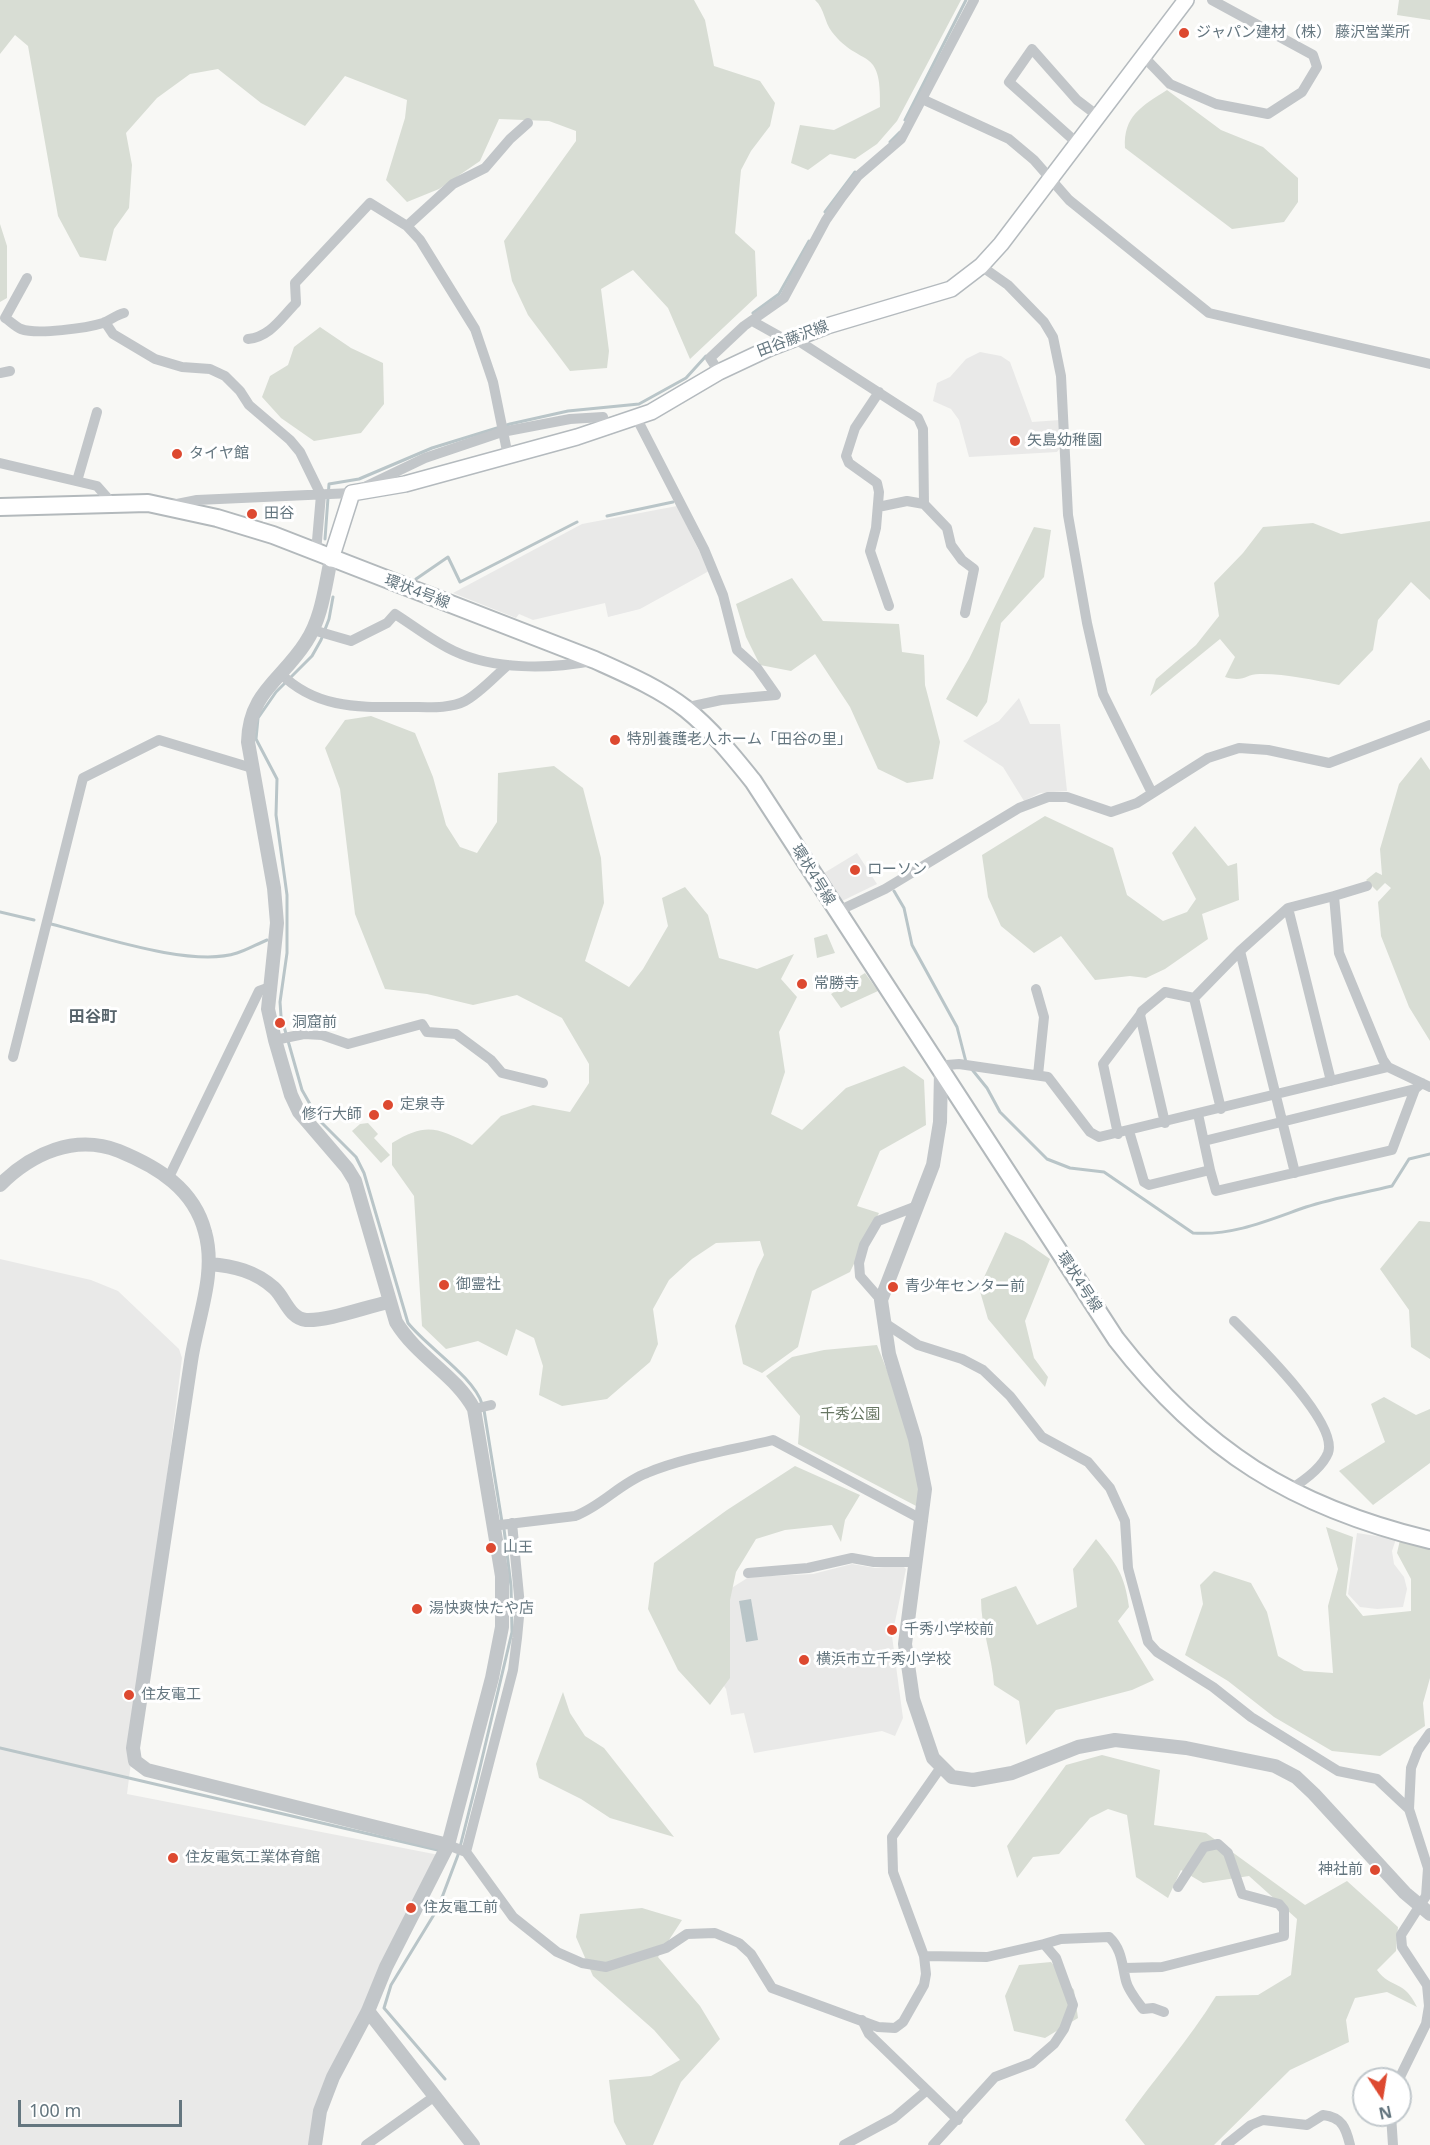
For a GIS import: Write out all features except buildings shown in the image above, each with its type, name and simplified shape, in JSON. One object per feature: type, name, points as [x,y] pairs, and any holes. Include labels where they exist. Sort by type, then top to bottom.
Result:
[{"type":"main road","name":"田谷藤沢線","points":[[352,493],[405,484],[508,456],[636,417],[670,403],[719,372],[791,340],[868,313],[939,295],[963,282],[981,267],[1013,229],[1186,0]]},
{"type":"main road","points":[[323,556],[352,493]]},
{"type":"main road","name":"環状4号線","points":[[0,507],[112,503],[167,506],[273,535],[595,660],[641,682],[684,708],[716,736],[753,781],[836,912],[1116,1339],[1136,1365],[1202,1432],[1238,1460],[1325,1508],[1376,1527],[1430,1540]]},
{"type":"street","points":[[719,372],[710,358],[744,326],[754,322],[784,298],[826,220],[858,176],[902,139],[974,0]]},
{"type":"street","points":[[1143,56],[1170,84],[1216,104],[1268,114],[1302,92],[1317,67],[1313,56],[1212,0]]},
{"type":"street","points":[[1077,143],[1009,82],[1032,49],[1077,100],[1098,116]]},
{"type":"street","points":[[922,99],[1009,139],[1034,160],[1049,180],[1069,200],[1209,312],[1295,335],[1430,364]]},
{"type":"street","points":[[407,226],[453,184],[486,168],[510,139],[528,123]]},
{"type":"street","points":[[248,339],[262,335],[281,321],[296,303],[295,283],[370,202],[407,226],[420,240],[475,329],[486,355],[508,456]]},
{"type":"street","points":[[981,267],[1008,285],[1044,322],[1053,338],[1061,376],[1068,515],[1087,623],[1103,694],[1152,793]]},
{"type":"street","points":[[27,278],[5,318],[20,329],[54,330],[105,322],[113,316],[124,313]]},
{"type":"street","points":[[105,322],[113,334],[155,359],[182,367],[210,369],[225,376],[240,391],[249,405],[290,440],[300,452],[326,495],[321,632]]},
{"type":"street","points":[[754,322],[791,340],[918,418],[923,429],[924,504]]},
{"type":"street","points":[[879,393],[855,428],[846,456],[849,463],[877,483],[876,528],[870,551],[889,606]]},
{"type":"street","points":[[77,481],[97,412]]},
{"type":"street","points":[[167,506],[196,500],[352,493],[425,458],[502,428],[603,417],[606,427]]},
{"type":"street","points":[[636,417],[704,549],[723,595],[737,650],[757,668],[776,694],[721,700],[684,708]]},
{"type":"street","points":[[0,463],[97,486],[112,503]]},
{"type":"street","points":[[878,507],[907,501],[924,504],[947,528],[951,545],[962,560],[974,569],[965,613]]},
{"type":"street","points":[[321,632],[351,641],[387,623],[395,614],[454,651],[508,665],[573,664],[595,660]]},
{"type":"street","points":[[321,632],[306,643],[286,679],[253,709],[248,734],[278,923],[268,1009],[283,1038],[291,1095],[298,1112],[347,1168],[355,1181],[389,1302],[408,1342],[467,1395],[477,1408],[492,1526],[502,1576],[502,1627],[455,1849]]},
{"type":"street","points":[[286,679],[336,704],[351,707],[436,707],[466,701],[508,665]]},
{"type":"street","points":[[836,912],[885,888],[1019,808],[1048,797],[1067,797],[1111,812],[1137,803],[1208,758],[1239,748],[1268,750],[1329,763],[1430,725]]},
{"type":"street","points":[[14,1057],[83,778],[159,740],[252,768]]},
{"type":"street","points":[[1194,998],[1240,951],[1288,908],[1367,886]]},
{"type":"street","points":[[1334,896],[1339,953],[1388,1067],[1422,1087]]},
{"type":"street","points":[[1288,908],[1331,1081]]},
{"type":"street","points":[[1240,951],[1295,1173]]},
{"type":"street","points":[[169,1178],[260,991],[270,987]]},
{"type":"street","points":[[1036,989],[1044,1017],[1038,1075]]},
{"type":"street","points":[[1194,998],[1165,992],[1140,1015],[1103,1064],[1123,1132],[1143,1182],[1149,1185],[1210,1170]]},
{"type":"street","points":[[1194,998],[1221,1108]]},
{"type":"street","points":[[1140,1015],[1165,1122]]},
{"type":"street","points":[[283,1038],[322,1035],[348,1044],[422,1024],[427,1032],[456,1034],[491,1060],[502,1073],[543,1083]]},
{"type":"street","points":[[1388,1067],[1099,1137],[1090,1132],[1051,1079],[963,1064],[947,1065],[941,1072],[940,1122],[933,1165],[881,1300],[889,1354],[922,1465],[926,1489],[907,1625],[907,1667],[926,1742],[933,1758],[941,1767],[952,1777],[962,1779],[993,1777],[1023,1770],[1078,1747],[1115,1740],[1217,1753],[1275,1766],[1296,1777],[1314,1794],[1425,1911]]},
{"type":"street","points":[[1204,1141],[1422,1087]]},
{"type":"street","points":[[1198,1114],[1216,1191],[1392,1150],[1422,1087]]},
{"type":"street","points":[[0,1185],[15,1171],[44,1153],[77,1145],[111,1148],[169,1178],[197,1211],[207,1237],[209,1264],[193,1346],[133,1748],[135,1761],[147,1770],[455,1849],[513,1917],[557,1952],[582,1963],[606,1967],[666,1948],[687,1934],[715,1933],[739,1943],[751,1954],[772,1988],[889,2029],[903,2022],[924,1985],[924,1956],[893,1872],[890,1851],[892,1837],[941,1767]]},
{"type":"street","points":[[881,1300],[860,1276],[859,1263],[864,1245],[878,1221],[917,1206]]},
{"type":"street","points":[[209,1264],[234,1266],[260,1279],[275,1289],[292,1313],[305,1320],[389,1302]]},
{"type":"street","points":[[1234,1321],[1312,1409],[1327,1433],[1328,1453],[1320,1465],[1289,1490]]},
{"type":"street","points":[[883,1322],[918,1345],[962,1359],[983,1370],[1011,1396],[1042,1437],[1088,1462],[1110,1488],[1125,1521],[1128,1568],[1148,1642],[1157,1652],[1213,1687],[1251,1717],[1338,1771],[1377,1779],[1409,1809]]},
{"type":"street","points":[[477,1408],[491,1405]]},
{"type":"street","points":[[492,1526],[575,1516],[588,1511],[630,1481],[648,1472],[773,1440],[923,1520]]},
{"type":"street","points":[[315,2145],[320,2111],[333,2077],[438,1867],[455,1849],[513,1670],[520,1606],[512,1523]]},
{"type":"street","points":[[748,1573],[808,1568],[852,1558],[917,1562]]},
{"type":"street","points":[[1425,1911],[1429,1868],[1409,1809],[1411,1768],[1418,1750],[1430,1733]]},
{"type":"street","points":[[1125,1968],[1162,1967],[1284,1936],[1284,1910],[1279,1905],[1242,1894],[1228,1854],[1218,1844],[1204,1847],[1178,1887]]},
{"type":"street","points":[[1405,2067],[1426,2024],[1429,2007],[1427,1985],[1402,1947],[1401,1935],[1407,1923],[1425,1911]]},
{"type":"street","points":[[924,1956],[987,1957],[1061,1939],[1109,1937],[1114,1942],[1125,1968],[1126,1982],[1143,2009],[1153,2008],[1164,2012]]},
{"type":"street","points":[[933,2145],[995,2078],[1032,2063],[1054,2044],[1069,2019],[1073,2005],[1056,1958],[1044,1944]]},
{"type":"street","points":[[368,2011],[473,2145]]},
{"type":"street","points":[[862,2020],[869,2034],[958,2120]]},
{"type":"street","points":[[844,2145],[894,2118],[926,2091]]},
{"type":"street","points":[[366,2145],[435,2096]]},
{"type":"street","points":[[1226,2145],[1251,2125],[1263,2120],[1307,2125],[1323,2115],[1340,2121],[1346,2128],[1350,2145]]},
{"type":"street","points":[[1392,2127],[1393,2145]]},
{"type":"shaded area","points":[[980,352],[1001,356],[1010,362],[1032,422],[1060,420],[1060,448],[1057,452],[969,457],[959,420],[951,409],[933,401],[937,383],[950,377],[966,359]]},
{"type":"shaded area","points":[[677,506],[709,571],[640,609],[608,617],[605,603],[533,620],[519,614],[516,618],[453,593],[582,524]]},
{"type":"shaded area","points":[[1019,698],[1030,724],[1060,724],[1067,791],[1040,793],[1024,801],[1003,767],[963,741],[999,721]]},
{"type":"shaded area","points":[[857,853],[877,884],[842,901],[824,873]]},
{"type":"shaded area","points":[[0,1259],[91,1280],[118,1291],[179,1349],[182,1358],[127,1794],[439,1855],[310,2145],[0,2145]]},
{"type":"shaded area","points":[[1357,1533],[1396,1539],[1392,1551],[1394,1564],[1404,1577],[1407,1589],[1403,1607],[1377,1609],[1360,1607],[1348,1594]]},
{"type":"shaded area","name":"横浜市立千秀小学校","points":[[852,1564],[875,1568],[902,1565],[906,1569],[892,1636],[903,1718],[895,1736],[882,1731],[754,1753],[744,1713],[731,1715],[726,1689],[716,1674],[725,1592],[749,1577],[813,1574]]},
{"type":"shaded area","points":[[751,1599],[758,1640],[746,1642],[739,1601]]},
{"type":"green space","points":[[0,0],[694,0],[705,20],[714,66],[760,81],[775,103],[770,126],[751,151],[741,170],[735,233],[755,251],[757,296],[690,359],[668,308],[633,270],[601,289],[609,351],[607,368],[570,371],[528,315],[512,281],[504,241],[576,141],[576,131],[549,121],[499,119],[480,161],[439,189],[407,202],[386,180],[405,118],[407,100],[345,76],[305,126],[261,103],[218,69],[190,74],[157,98],[126,133],[132,165],[129,208],[114,229],[106,261],[80,257],[58,216],[28,46],[15,35],[0,54]]},
{"type":"green space","points":[[815,0],[961,0],[897,121],[877,144],[855,159],[830,154],[808,170],[791,163],[800,125],[834,130],[880,107],[880,87],[873,65],[842,43],[832,32],[821,7]]},
{"type":"green space","points":[[1399,0],[1430,0],[1430,20],[1397,15]]},
{"type":"green space","points":[[1167,90],[1221,130],[1263,147],[1298,178],[1298,202],[1284,222],[1232,229],[1125,148],[1127,128],[1136,113]]},
{"type":"green space","points":[[0,224],[7,246],[7,298],[0,302]]},
{"type":"green space","points":[[320,327],[351,348],[383,363],[384,404],[361,433],[314,441],[281,418],[262,397],[270,376],[288,365],[294,347]]},
{"type":"green space","points":[[1430,521],[1430,600],[1411,582],[1378,620],[1373,650],[1339,685],[1272,674],[1256,674],[1237,679],[1225,677],[1235,657],[1220,639],[1150,696],[1156,679],[1196,645],[1219,616],[1214,583],[1243,553],[1263,527],[1313,523],[1341,534]]},
{"type":"green space","points":[[1034,527],[1051,530],[1044,577],[1001,623],[987,702],[977,717],[946,699],[969,659]]},
{"type":"green space","points":[[792,578],[823,621],[899,624],[902,652],[924,655],[925,685],[940,742],[933,779],[907,783],[878,769],[850,707],[815,654],[791,671],[760,665],[746,637],[736,604]]},
{"type":"green space","points":[[371,716],[415,733],[433,777],[446,825],[460,847],[477,853],[497,822],[498,773],[554,766],[583,788],[601,858],[604,903],[585,961],[629,987],[643,969],[668,926],[662,898],[685,887],[708,915],[719,958],[757,969],[794,954],[781,979],[797,997],[779,1032],[785,1072],[771,1114],[802,1130],[846,1088],[904,1066],[924,1080],[926,1125],[880,1151],[857,1206],[879,1213],[850,1272],[812,1291],[798,1347],[762,1373],[743,1364],[735,1326],[764,1255],[760,1241],[716,1243],[692,1259],[669,1280],[653,1309],[658,1344],[650,1362],[607,1399],[562,1406],[539,1395],[543,1366],[534,1338],[516,1329],[507,1356],[478,1341],[446,1349],[422,1326],[414,1196],[392,1165],[392,1143],[414,1132],[432,1130],[441,1131],[472,1145],[501,1116],[533,1105],[570,1112],[589,1083],[589,1064],[562,1018],[517,995],[473,1005],[427,994],[385,989],[355,914],[340,789],[325,748],[345,720]]},
{"type":"green space","points":[[1421,757],[1430,770],[1430,1041],[1409,1007],[1381,936],[1378,902],[1391,888],[1385,883],[1377,891],[1366,880],[1376,872],[1382,875],[1380,849],[1399,784]]},
{"type":"green space","points":[[1045,816],[1113,848],[1127,895],[1163,921],[1187,912],[1196,899],[1172,853],[1195,826],[1228,866],[1237,863],[1239,900],[1202,914],[1208,939],[1165,969],[1146,978],[1130,976],[1095,980],[1061,936],[1034,953],[1001,926],[988,897],[982,855]]},
{"type":"green space","points":[[827,934],[835,953],[817,958],[814,938]]},
{"type":"green space","points":[[865,973],[878,991],[841,1008],[831,994]]},
{"type":"green space","points":[[368,1123],[378,1134],[374,1138],[390,1155],[381,1163],[352,1131],[360,1124]]},
{"type":"green space","points":[[1419,1221],[1430,1222],[1430,1359],[1411,1347],[1409,1310],[1380,1269]]},
{"type":"green space","points":[[1005,1232],[1024,1241],[1050,1259],[1025,1321],[1034,1358],[1048,1377],[1045,1387],[988,1319],[979,1288]]},
{"type":"green space","name":"千秀公園","points":[[877,1345],[901,1404],[914,1447],[920,1488],[918,1507],[798,1444],[800,1416],[766,1376],[792,1357],[824,1350]]},
{"type":"green space","points":[[1384,1397],[1416,1415],[1430,1409],[1430,1463],[1373,1505],[1339,1471],[1385,1442],[1371,1404]]},
{"type":"green space","points":[[795,1466],[860,1495],[845,1520],[841,1542],[832,1525],[785,1530],[756,1539],[736,1572],[730,1600],[730,1678],[710,1705],[678,1670],[648,1609],[654,1563],[727,1510]]},
{"type":"green space","points":[[1326,1527],[1353,1537],[1346,1595],[1363,1616],[1411,1611],[1411,1579],[1397,1553],[1400,1540],[1430,1546],[1430,1678],[1423,1703],[1425,1726],[1380,1756],[1332,1751],[1274,1717],[1228,1681],[1185,1655],[1203,1604],[1200,1585],[1214,1571],[1251,1583],[1267,1612],[1278,1656],[1304,1671],[1333,1673],[1328,1606],[1338,1569]]},
{"type":"green space","points":[[1096,1539],[1114,1563],[1125,1586],[1129,1607],[1118,1621],[1154,1680],[1132,1690],[1056,1710],[1026,1745],[1019,1701],[994,1685],[981,1599],[1016,1586],[1037,1625],[1077,1607],[1073,1569]]},
{"type":"green space","points":[[563,1692],[570,1713],[585,1736],[604,1748],[674,1837],[610,1818],[581,1799],[539,1778],[536,1764]]},
{"type":"green space","points":[[1102,1755],[1160,1770],[1154,1825],[1206,1833],[1305,1905],[1347,1881],[1398,1927],[1396,1951],[1377,1970],[1382,1976],[1403,1988],[1417,2007],[1387,1992],[1355,1998],[1346,2020],[1349,2042],[1290,2070],[1214,2145],[1145,2145],[1125,2120],[1195,2028],[1216,1996],[1258,1995],[1291,1975],[1297,1919],[1249,1876],[1203,1883],[1181,1870],[1168,1898],[1136,1877],[1127,1815],[1108,1809],[1090,1818],[1059,1854],[1033,1857],[1017,1878],[1007,1846],[1066,1765]]},
{"type":"green space","points":[[642,1908],[682,1920],[658,1957],[700,2006],[720,2039],[681,2082],[653,2145],[626,2145],[614,2122],[609,2080],[651,2076],[680,2060],[654,2030],[593,1976],[576,1937],[580,1914]]},
{"type":"green space","points":[[1051,1962],[1074,1990],[1078,2018],[1045,2038],[1014,2031],[1005,1996],[1019,1965]]},
{"type":"waterway","points":[[905,120],[966,0]]},
{"type":"waterway","points":[[890,142],[900,132]]},
{"type":"waterway","points":[[825,212],[855,172]]},
{"type":"waterway","points":[[753,313],[779,294],[809,241]]},
{"type":"waterway","points":[[325,539],[329,484],[359,479],[432,448],[510,424],[568,411],[639,404],[686,378],[706,356]]},
{"type":"waterway","points":[[607,516],[673,502]]},
{"type":"waterway","points":[[416,579],[448,557],[460,582],[577,522]]},
{"type":"waterway","points":[[333,597],[329,619],[312,656],[276,692],[258,718],[256,739],[277,779],[276,815],[287,895],[287,953],[280,1002],[281,1016],[302,1090],[319,1120],[356,1157],[364,1173],[408,1323],[470,1383],[482,1404]]},
{"type":"waterway","points":[[894,891],[904,908],[912,945],[957,1027],[966,1062]]},
{"type":"waterway","points":[[0,912],[34,920]]},
{"type":"waterway","points":[[51,924],[145,949],[196,956],[218,957],[237,953],[267,940]]},
{"type":"waterway","points":[[970,1067],[987,1088],[1000,1112],[1047,1159],[1070,1168],[1104,1172],[1193,1233],[1237,1230],[1316,1204],[1392,1186],[1409,1159],[1430,1154]]},
{"type":"waterway","points":[[484,1410],[502,1522]]},
{"type":"waterway","points":[[445,2079],[384,2008],[391,1985],[438,1908],[458,1855],[477,1780],[512,1632],[511,1586],[504,1529]]},
{"type":"waterway","points":[[0,1748],[442,1851]]},
{"type":"place","name":"ジャパン建材（株） 藤沢営業所","points":[[1184,33]]},
{"type":"place","name":"矢島幼稚園","points":[[1015,441]]},
{"type":"place","name":"タイヤ館","points":[[177,454]]},
{"type":"place","name":"田谷","points":[[252,514]]},
{"type":"place","name":"特別養護老人ホーム「田谷の里」","points":[[615,740]]},
{"type":"place","name":"ローソン","points":[[855,870]]},
{"type":"place","name":"常勝寺","points":[[802,984]]},
{"type":"place","name":"洞窟前","points":[[280,1023]]},
{"type":"place","name":"定泉寺","points":[[388,1105]]},
{"type":"place","name":"修行大師","points":[[374,1115]]},
{"type":"place","name":"御霊社","points":[[444,1285]]},
{"type":"place","name":"青少年センター前","points":[[893,1287]]},
{"type":"place","name":"山王","points":[[491,1548]]},
{"type":"place","name":"湯快爽快たや店","points":[[417,1609]]},
{"type":"place","name":"千秀小学校前","points":[[892,1630]]},
{"type":"place","name":"横浜市立千秀小学校","points":[[804,1660]]},
{"type":"place","name":"住友電工","points":[[129,1695]]},
{"type":"place","name":"住友電気工業体育館","points":[[173,1858]]},
{"type":"place","name":"神社前","points":[[1375,1870]]},
{"type":"place","name":"住友電工前","points":[[411,1908]]},
{"type":"district","name":"田谷町","points":[[93,1017]]}]
